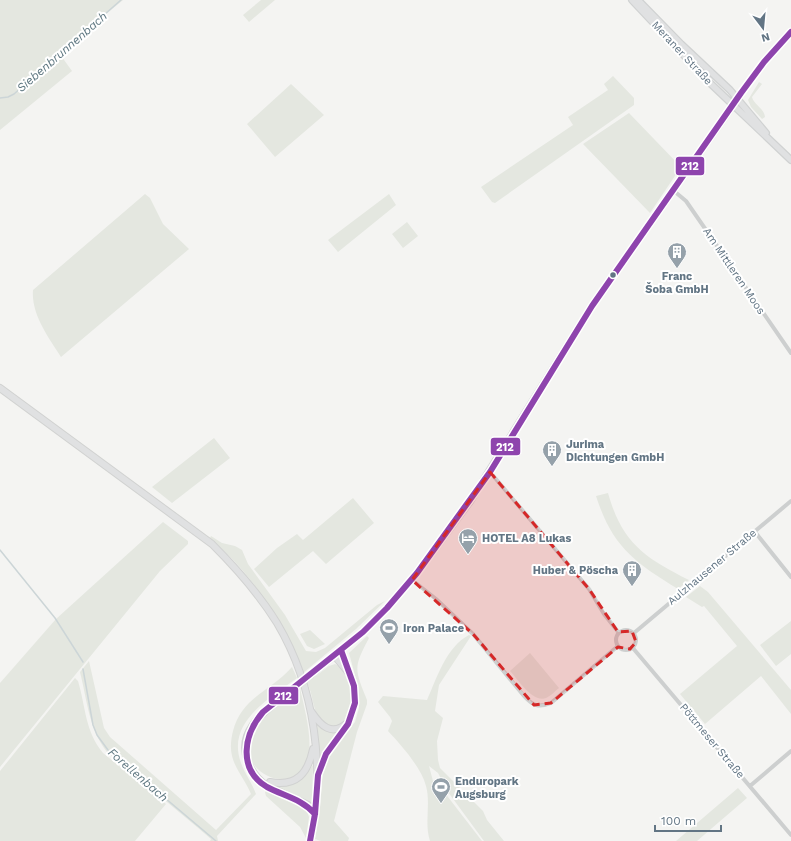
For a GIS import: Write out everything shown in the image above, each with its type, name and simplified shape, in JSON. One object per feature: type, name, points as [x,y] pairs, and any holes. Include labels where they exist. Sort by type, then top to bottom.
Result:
[{"type":"main road","name":"Meraner Straße","points":[[632,0],[711,84],[772,141]]},
{"type":"main road","name":"Meraner Straße","points":[[638,0],[738,98],[772,141]]},
{"type":"main road","points":[[315,814],[308,805],[268,784],[254,773],[245,750],[249,731],[263,712],[349,644],[384,611],[412,580],[490,472],[592,306],[738,98]]},
{"type":"main road","points":[[772,141],[791,160]]},
{"type":"main road","points":[[0,388],[172,513],[212,544],[237,569],[256,593],[280,630],[297,664],[309,708],[318,775],[315,814],[310,841]]},
{"type":"main road","points":[[318,775],[326,754],[346,728],[355,704],[355,695],[350,674],[341,650]]},
{"type":"main road","points":[[334,656],[350,674]]},
{"type":"main road","points":[[309,708],[319,723],[327,728],[339,728],[350,719]]},
{"type":"main road","points":[[268,784],[284,783],[302,775],[310,762],[314,741]]},
{"type":"street","points":[[738,98],[762,66],[791,32]]},
{"type":"street","name":"Am Mittleren Moos","points":[[674,191],[686,201],[791,353]]},
{"type":"street","points":[[490,472],[589,589],[604,614],[619,632]]},
{"type":"street","name":"Aulzhausener Straße","points":[[634,633],[791,501]]},
{"type":"street","points":[[755,532],[791,577]]},
{"type":"street","points":[[412,580],[436,599],[473,634],[524,696],[534,705],[542,706],[551,703],[618,646]]},
{"type":"street","points":[[627,630],[634,633],[636,639],[632,647],[627,650],[618,646],[616,641],[619,632],[627,630]]},
{"type":"street","name":"Pöttmeser Straße","points":[[632,647],[791,835]]},
{"type":"street","points":[[750,786],[791,751]]},
{"type":"highlighted area","points":[[490,472],[589,589],[618,632],[632,631],[636,642],[630,649],[618,647],[551,703],[534,705],[473,634],[412,580]]},
{"type":"shaded area","points":[[0,0],[123,0],[59,53],[72,71],[0,130]]},
{"type":"shaded area","points":[[261,0],[275,0],[249,22],[243,15]]},
{"type":"shaded area","points":[[613,76],[634,98],[634,105],[495,203],[492,202],[481,187],[573,125],[568,117],[608,90],[604,84]]},
{"type":"shaded area","points":[[759,82],[762,84],[752,97],[764,114],[765,117],[762,119],[751,107],[748,100]]},
{"type":"shaded area","points":[[291,84],[324,115],[275,157],[247,124]]},
{"type":"shaded area","points":[[629,113],[681,167],[650,213],[583,144]]},
{"type":"shaded area","points":[[145,194],[150,198],[163,224],[189,249],[61,357],[46,334],[38,317],[33,299],[33,290]]},
{"type":"shaded area","points":[[389,194],[396,205],[338,252],[328,240]]},
{"type":"shaded area","points":[[407,222],[418,236],[403,248],[392,234]]},
{"type":"shaded area","points":[[214,438],[230,458],[172,503],[152,487]]},
{"type":"shaded area","points":[[608,493],[620,525],[637,547],[660,564],[689,580],[678,589],[649,570],[626,551],[609,528],[596,496]]},
{"type":"shaded area","points":[[353,498],[374,523],[326,564],[313,551],[269,587],[254,569],[277,548],[297,534],[303,540]]},
{"type":"shaded area","points":[[163,522],[188,541],[188,544],[160,571],[0,767],[0,683],[56,619]]},
{"type":"shaded area","points":[[211,536],[222,543],[235,546],[242,550],[248,564],[285,615],[306,651],[316,652],[325,648],[377,605],[385,601],[356,629],[303,673],[286,635],[265,600],[240,567],[210,538]]},
{"type":"shaded area","points":[[700,586],[708,592],[791,690],[791,714],[761,676],[705,724],[680,694],[737,646],[704,606],[702,607],[686,597]]},
{"type":"shaded area","points":[[791,621],[791,654],[776,666],[760,645]]},
{"type":"shaded area","points":[[310,630],[325,644],[314,649],[307,646],[300,634]]},
{"type":"shaded area","points":[[469,635],[471,636],[439,685],[435,711],[443,718],[437,741],[438,760],[440,768],[483,811],[487,820],[504,841],[484,841],[448,792],[438,773],[429,766],[433,781],[438,779],[448,797],[482,841],[430,841],[428,834],[428,800],[426,786],[420,771],[388,731],[392,721],[378,702],[383,696],[427,700],[448,655],[461,640]]},
{"type":"shaded area","points":[[367,636],[369,638],[363,649],[357,669],[367,704],[357,732],[334,821],[349,838],[348,841],[321,841],[315,839],[320,807],[323,769],[327,757],[355,722],[359,708],[359,690],[349,653]]},
{"type":"shaded area","points":[[530,653],[559,688],[546,698],[541,699],[531,694],[510,671]]},
{"type":"shaded area","points":[[89,661],[104,728],[110,737],[216,830],[251,794],[233,761],[231,753],[233,731],[237,719],[250,702],[292,667],[297,678],[263,703],[253,713],[239,735],[238,748],[241,763],[256,794],[217,836],[218,841],[210,841],[211,839],[107,752],[92,724],[80,672]]},
{"type":"shaded area","points":[[335,664],[345,672],[350,684],[352,697],[350,710],[344,720],[337,726],[329,726],[319,717],[307,683],[329,666]]},
{"type":"shaded area","points":[[75,678],[78,681],[81,691],[89,728],[97,745],[103,753],[166,804],[135,841],[0,841],[0,771]]},
{"type":"shaded area","points":[[300,688],[309,732],[308,757],[302,770],[292,777],[280,779],[268,776],[258,769],[250,759],[248,745],[253,730],[262,718]]},
{"type":"shaded area","points":[[317,725],[329,731],[342,729],[328,744],[320,760]]},
{"type":"shaded area","points":[[313,765],[312,806],[305,800],[273,788],[274,786],[287,785],[297,781],[305,775]]},
{"type":"shaded area","points":[[738,788],[747,798],[697,841],[676,841]]},
{"type":"shaded area","points":[[267,790],[305,806],[309,817],[306,838],[300,827],[266,796],[265,792]]},
{"type":"waterway","name":"Siebenbrunnenbach","points":[[0,98],[8,97],[14,94],[121,0]]},
{"type":"waterway","name":"Forellenbach","points":[[0,550],[55,618],[83,662]]},
{"type":"waterway","name":"Forellenbach","points":[[83,669],[93,725],[97,735],[108,750],[216,841]]},
{"type":"transit line","name":"212","points":[[315,814],[299,801],[267,787],[257,780],[251,771],[247,751],[251,730],[256,721],[263,712],[363,632],[387,608],[417,573],[490,472],[592,306],[741,93],[764,62],[791,32]]},
{"type":"transit line","name":"212","points":[[310,841],[315,814],[318,775],[326,754],[348,724],[355,703],[354,686],[341,650]]},
{"type":"place","name":"Franc Šoba GmbH","points":[[677,269]]},
{"type":"place","name":"Jurima Dichtungen GmbH","points":[[552,467]]},
{"type":"place","name":"HOTEL A8 Lukas","points":[[468,555]]},
{"type":"place","name":"Huber & Pöscha","points":[[632,587]]},
{"type":"place","name":"Iron Palace","points":[[389,645]]},
{"type":"place","name":"Enduropark Augsburg","points":[[441,804]]}]
